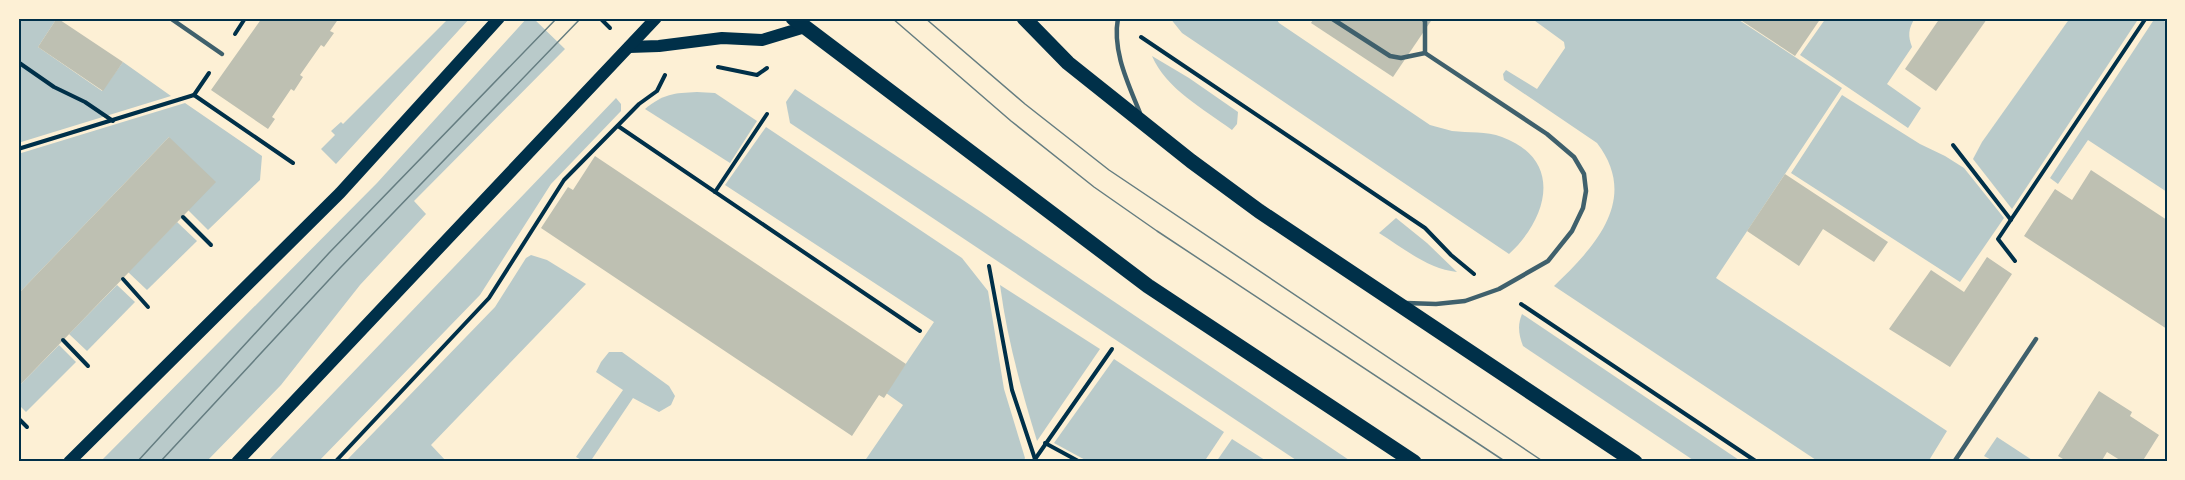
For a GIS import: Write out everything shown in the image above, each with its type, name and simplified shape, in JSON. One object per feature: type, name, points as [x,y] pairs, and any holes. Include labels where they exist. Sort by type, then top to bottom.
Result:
[{"type":"main road","points":[[69,462],[340,193],[499,18]]},
{"type":"main road","points":[[237,462],[656,18]]},
{"type":"main road","points":[[1023,18],[1068,63],[1259,211],[1635,462]]},
{"type":"main road","points":[[629,47],[659,46],[722,38],[762,40],[799,22],[1148,286],[1414,462]]},
{"type":"lane","points":[[170,18],[222,54]]},
{"type":"lane","points":[[1118,18],[1116,29],[1119,56],[1144,124]]},
{"type":"lane","points":[[1331,18],[1390,56],[1401,58],[1425,53],[1547,134],[1574,157],[1584,174],[1586,191],[1582,208],[1572,231],[1548,261],[1499,290],[1465,301],[1436,304],[1400,303]]},
{"type":"lane","points":[[1422,18],[1425,21],[1425,53]]},
{"type":"lane","points":[[1954,462],[2036,339]]},
{"type":"path","points":[[2015,261],[1998,239],[2146,18]]},
{"type":"path","points":[[1149,42],[1425,228],[1471,272]]},
{"type":"path","points":[[18,62],[54,87],[85,102],[113,121]]},
{"type":"path","points":[[708,67],[757,75],[766,69]]},
{"type":"path","points":[[657,73],[665,75],[677,73]]},
{"type":"path","points":[[338,461],[489,298],[564,180],[639,104],[657,91],[665,75]]},
{"type":"path","points":[[18,149],[194,95],[293,163]]},
{"type":"path","points":[[715,192],[767,114]]},
{"type":"path","points":[[618,126],[920,331]]},
{"type":"path","points":[[1953,145],[2011,220]]},
{"type":"path","points":[[183,217],[211,245]]},
{"type":"path","points":[[989,266],[1012,390],[1034,460]]},
{"type":"path","points":[[123,279],[148,307]]},
{"type":"path","points":[[1525,307],[1757,462]]},
{"type":"path","points":[[63,340],[88,366]]},
{"type":"path","points":[[1034,460],[1112,349]]},
{"type":"path","points":[[18,418],[27,427]]},
{"type":"path","points":[[1045,443],[1080,462]]},
{"type":"shaded area","points":[[18,18],[57,18],[38,47],[102,91],[123,62],[171,96],[18,143]]},
{"type":"shaded area","points":[[449,18],[470,18],[336,164],[321,149],[335,135],[331,131],[341,122],[343,124]]},
{"type":"shaded area","points":[[527,18],[533,18],[565,49],[414,201],[426,214],[360,285],[281,385],[206,462],[100,462],[377,183]]},
{"type":"shaded area","points":[[1170,18],[1276,18],[1279,23],[1430,125],[1452,131],[1496,135],[1522,147],[1535,160],[1542,175],[1543,191],[1533,224],[1509,254],[1182,33]]},
{"type":"shaded area","points":[[1531,18],[1740,18],[1739,20],[1842,88],[1716,278],[1947,431],[1928,462],[1819,462],[1554,286],[1584,255],[1607,221],[1613,203],[1614,183],[1609,164],[1597,143],[1504,80],[1503,74],[1506,70],[1537,89],[1565,48],[1564,42]]},
{"type":"shaded area","points":[[1826,18],[1915,18],[1909,32],[1912,47],[1887,84],[1921,108],[1908,128],[1800,55]]},
{"type":"shaded area","points":[[2070,18],[2139,18],[2012,209],[1973,159],[1982,142]]},
{"type":"shaded area","points":[[2155,18],[2167,23],[2167,192],[2088,140],[2058,184],[2050,178]]},
{"type":"shaded area","points":[[1152,56],[1238,112],[1237,124],[1232,130],[1166,79]]},
{"type":"shaded area","points":[[795,89],[1352,462],[1299,462],[790,123],[786,102]]},
{"type":"shaded area","points":[[715,93],[757,121],[730,163],[645,109],[669,95]]},
{"type":"shaded area","points":[[1842,95],[1920,144],[1964,168],[2004,218],[1960,282],[1791,173]]},
{"type":"shaded area","points":[[616,98],[621,104],[621,111],[551,184],[480,295],[318,462],[267,462]]},
{"type":"shaded area","points":[[185,103],[262,156],[260,180],[208,230],[188,210],[169,137],[18,294],[18,154]]},
{"type":"shaded area","points":[[766,127],[962,258],[988,291],[1004,389],[1025,458],[1023,462],[864,462],[903,405],[886,393],[934,322],[725,185]]},
{"type":"shaded area","points":[[1396,218],[1427,243],[1457,272],[1426,262],[1379,233]]},
{"type":"shaded area","points":[[177,222],[197,241],[147,290],[128,272]]},
{"type":"shaded area","points":[[531,255],[547,260],[586,284],[431,445],[447,462],[345,462],[495,307],[526,258]]},
{"type":"shaded area","points":[[117,285],[135,302],[87,351],[69,334]]},
{"type":"shaded area","points":[[1000,285],[1100,349],[1037,441],[1015,363]]},
{"type":"shaded area","points":[[1522,314],[1742,462],[1696,462],[1523,346],[1519,330]]},
{"type":"shaded area","points":[[59,345],[76,362],[26,412],[18,404],[18,387]]},
{"type":"shaded area","points":[[609,352],[622,352],[669,386],[675,396],[671,405],[659,412],[633,398],[590,462],[585,462],[576,457],[623,390],[596,372]]},
{"type":"shaded area","points":[[1114,359],[1224,432],[1204,462],[1089,462],[1054,443]]},
{"type":"shaded area","points":[[1997,437],[2035,462],[1995,462],[1984,456]]},
{"type":"shaded area","points":[[1232,439],[1268,462],[1216,462]]},
{"type":"building","points":[[57,18],[123,62],[103,91],[38,47]]},
{"type":"building","points":[[262,18],[339,18],[330,31],[334,33],[324,47],[321,45],[300,75],[303,77],[294,91],[291,89],[272,117],[275,119],[268,129],[211,90]]},
{"type":"building","points":[[1314,18],[1433,18],[1393,77],[1311,23]]},
{"type":"building","points":[[1740,18],[1821,18],[1795,56]]},
{"type":"building","points":[[1940,18],[1987,19],[1936,91],[1905,69]]},
{"type":"building","points":[[169,137],[216,182],[18,387],[18,294]]},
{"type":"building","points":[[595,156],[906,364],[884,398],[879,395],[852,436],[541,228],[568,187],[573,190]]},
{"type":"building","points":[[2091,170],[2167,220],[2167,329],[2024,236],[2055,189],[2072,200]]},
{"type":"building","points":[[1785,174],[1888,242],[1874,262],[1823,229],[1799,266],[1747,231]]},
{"type":"building","points":[[1987,257],[2012,274],[1950,367],[1889,329],[1931,270],[1964,292]]},
{"type":"building","points":[[2099,391],[2132,412],[2130,416],[2159,435],[2142,462],[2123,462],[2107,452],[2101,462],[2068,462],[2058,456]]},
{"type":"tram line","points":[[137,462],[329,253],[557,18]]},
{"type":"tram line","points":[[160,462],[340,268],[581,18]]},
{"type":"tram line","points":[[892,18],[1011,121],[1094,187],[1506,462]]},
{"type":"tram line","points":[[925,18],[1025,104],[1109,170],[1544,462]]}]
